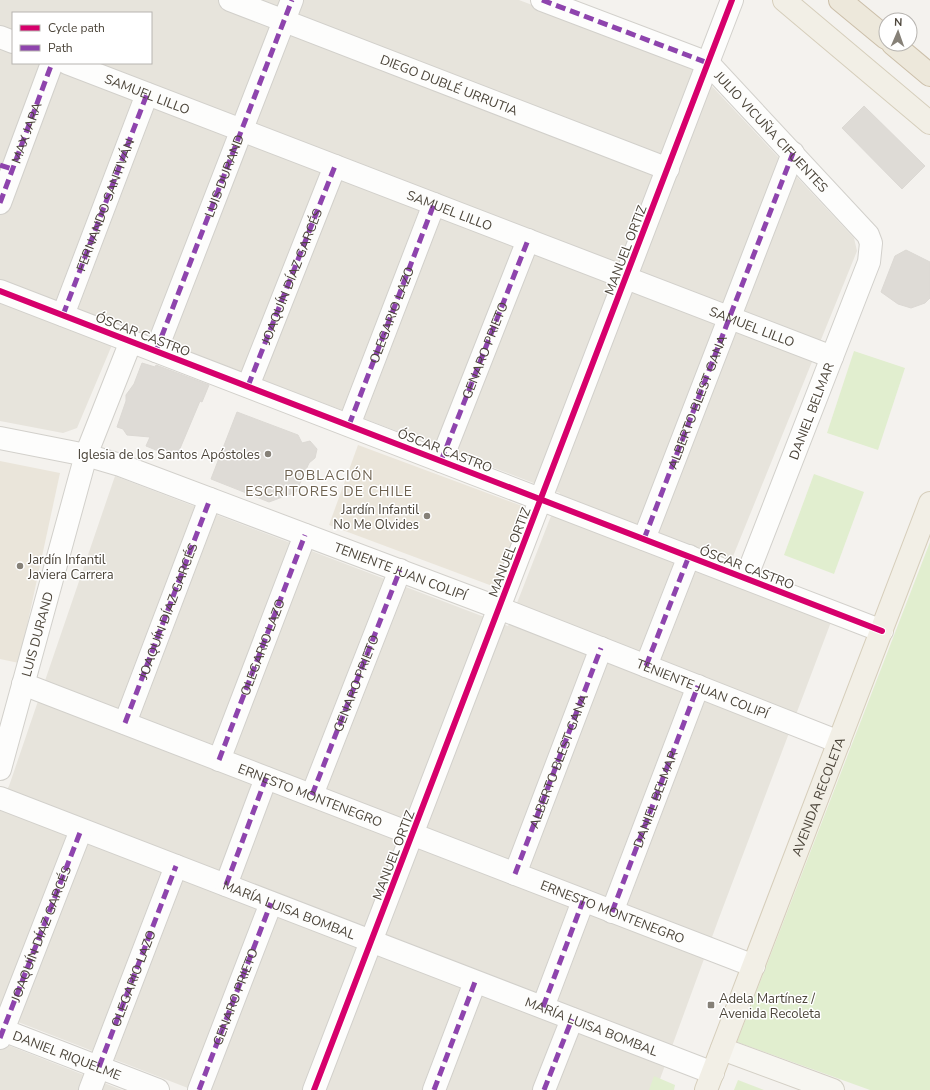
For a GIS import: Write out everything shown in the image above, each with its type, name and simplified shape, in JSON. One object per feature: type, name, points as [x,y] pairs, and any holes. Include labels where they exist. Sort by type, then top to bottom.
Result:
[{"type":"highway","points":[[840,0],[878,31]]},
{"type":"highway","points":[[903,52],[930,75]]},
{"type":"main road","points":[[784,0],[930,123]]},
{"type":"main road","name":"AVENIDA RECOLETA","points":[[709,1082],[930,503]]},
{"type":"street","name":"DIEGO DUBLÉ URRUTIA","points":[[230,0],[668,169]]},
{"type":"street","name":"LUIS DURAND","points":[[156,351],[292,0]]},
{"type":"street","name":"JULIO VICUÑA CIFUENTES","points":[[542,0],[708,63],[863,228],[871,244]]},
{"type":"street","name":"MANUEL ORTIZ","points":[[314,1090],[732,0]]},
{"type":"street","points":[[0,37],[12,42]]},
{"type":"street","name":"MAX JARA","points":[[0,203],[6,167],[52,64]]},
{"type":"street","name":"SAMUEL LILLO","points":[[70,64],[832,357]]},
{"type":"street","name":"FERNANDO SANTIVÁN","points":[[63,315],[147,94]]},
{"type":"street","name":"ALBERTO BLEST GANA","points":[[644,539],[793,153]]},
{"type":"street","name":"JOAQUÍN DÍAZ GARCÉS","points":[[248,386],[336,166]]},
{"type":"street","name":"OLEGARIO LAZO","points":[[349,425],[434,204]]},
{"type":"street","name":"GENARO PRIETO","points":[[441,461],[528,240]]},
{"type":"street","name":"DANIEL BELMAR","points":[[746,578],[869,262],[871,244]]},
{"type":"street","name":"ÓSCAR CASTRO","points":[[0,291],[882,631]]},
{"type":"street","name":"LUIS DURAND","points":[[0,768],[86,455],[131,341]]},
{"type":"street","name":"TENIENTE JUAN COLIPÍ","points":[[0,438],[86,455],[120,465],[499,608],[839,742]]},
{"type":"street","name":"JOAQUÍN DÍAZ GARCÉS","points":[[125,723],[210,499]]},
{"type":"street","name":"OLEGARIO LAZO","points":[[219,760],[305,535]]},
{"type":"street","points":[[646,666],[689,556]]},
{"type":"street","name":"GENARO PRIETO","points":[[312,796],[400,570]]},
{"type":"street","name":"ALBERTO BLEST GANA","points":[[515,874],[601,648]]},
{"type":"street","name":"ERNESTO MONTENEGRO","points":[[23,684],[754,966]]},
{"type":"street","name":"DANIEL BELMAR","points":[[612,912],[698,686]]},
{"type":"street","points":[[226,886],[266,778]]},
{"type":"street","name":"MARÍA LUISA BOMBAL","points":[[0,798],[572,1019],[709,1082]]},
{"type":"street","name":"JOAQUÍN DÍAZ GARCÉS","points":[[1,1032],[81,830]]},
{"type":"street","name":"OLEGARIO LAZO","points":[[90,1090],[176,866]]},
{"type":"street","points":[[543,1008],[583,900]]},
{"type":"street","name":"GENARO PRIETO","points":[[199,1090],[271,903]]},
{"type":"street","points":[[434,1090],[475,982]]},
{"type":"street","points":[[544,1090],[572,1019]]},
{"type":"street","name":"DANIEL RIQUELME","points":[[1,1032],[158,1090]]},
{"type":"street","points":[[722,1049],[833,1090]]},
{"type":"shaded area","points":[[0,0],[519,0],[693,66],[854,238],[857,251],[723,581],[831,622],[719,918],[656,1090],[193,1090],[0,1015],[0,801],[9,786],[115,476],[508,626],[560,493],[120,326],[77,428],[63,433],[0,421]]},
{"type":"shaded area","name":"Jardín Infantil No Me Olvides","points":[[358,445],[525,507],[495,587],[329,525]]},
{"type":"shaded area","name":"Jardín Infantil Javiera Carrera","points":[[0,461],[60,473],[19,663],[0,659]]},
{"type":"shaded area","points":[[0,1042],[122,1090],[0,1090]]},
{"type":"green space","points":[[854,351],[905,368],[878,450],[827,433]]},
{"type":"green space","points":[[814,474],[864,492],[834,574],[784,555]]},
{"type":"green space","points":[[930,542],[930,1090],[870,1090],[737,1042]]},
{"type":"green space","points":[[654,1076],[675,1085],[674,1090],[649,1090]]},
{"type":"green space","points":[[738,1080],[764,1090],[734,1090]]},
{"type":"building","points":[[864,106],[925,166],[902,189],[842,128]]},
{"type":"building","points":[[906,250],[930,262],[930,298],[925,303],[911,308],[898,304],[881,292],[895,256]]},
{"type":"building","points":[[142,363],[155,367],[156,365],[209,385],[202,402],[200,401],[176,458],[146,446],[150,437],[127,435],[123,429],[117,427],[126,401],[126,395],[134,384]]},
{"type":"building","name":"Iglesia de los Santos Apóstoles","points":[[237,412],[298,435],[302,443],[310,441],[317,449],[315,458],[309,463],[296,492],[269,502],[211,479]]},
{"type":"marked path","points":[[156,351],[292,0]]},
{"type":"marked path","points":[[542,0],[708,63]]},
{"type":"marked path","points":[[0,203],[52,64]]},
{"type":"marked path","points":[[63,315],[147,94]]},
{"type":"marked path","points":[[644,539],[793,153]]},
{"type":"marked path","points":[[0,165],[12,169]]},
{"type":"marked path","points":[[248,386],[335,166]]},
{"type":"marked path","points":[[349,425],[434,204]]},
{"type":"marked path","points":[[441,461],[528,240]]},
{"type":"marked path","points":[[125,723],[210,499]]},
{"type":"marked path","points":[[219,760],[305,535]]},
{"type":"marked path","points":[[646,666],[689,556]]},
{"type":"marked path","points":[[312,795],[400,570]]},
{"type":"marked path","points":[[515,874],[601,648]]},
{"type":"marked path","points":[[612,912],[698,686]]},
{"type":"marked path","points":[[226,885],[266,778]]},
{"type":"marked path","points":[[0,1038],[81,830]]},
{"type":"marked path","points":[[99,1067],[176,866]]},
{"type":"marked path","points":[[543,1007],[583,901]]},
{"type":"marked path","points":[[199,1090],[271,903]]},
{"type":"marked path","points":[[434,1090],[475,982]]},
{"type":"marked path","points":[[544,1090],[572,1019]]},
{"type":"cycle path","points":[[314,1090],[732,0]]},
{"type":"cycle path","points":[[0,291],[882,631]]},
{"type":"place","name":"Iglesia de los Santos Apóstoles","points":[[268,454]]},
{"type":"place","name":"Jardín Infantil No Me Olvides","points":[[427,516]]},
{"type":"place","name":"Jardín Infantil Javiera Carrera","points":[[20,566]]},
{"type":"place","name":"Adela Martínez / Avenida Recoleta","points":[[711,1005]]},
{"type":"district","name":"POBLACIÓN ESCRITORES DE CHILE","points":[[329,484]]}]
